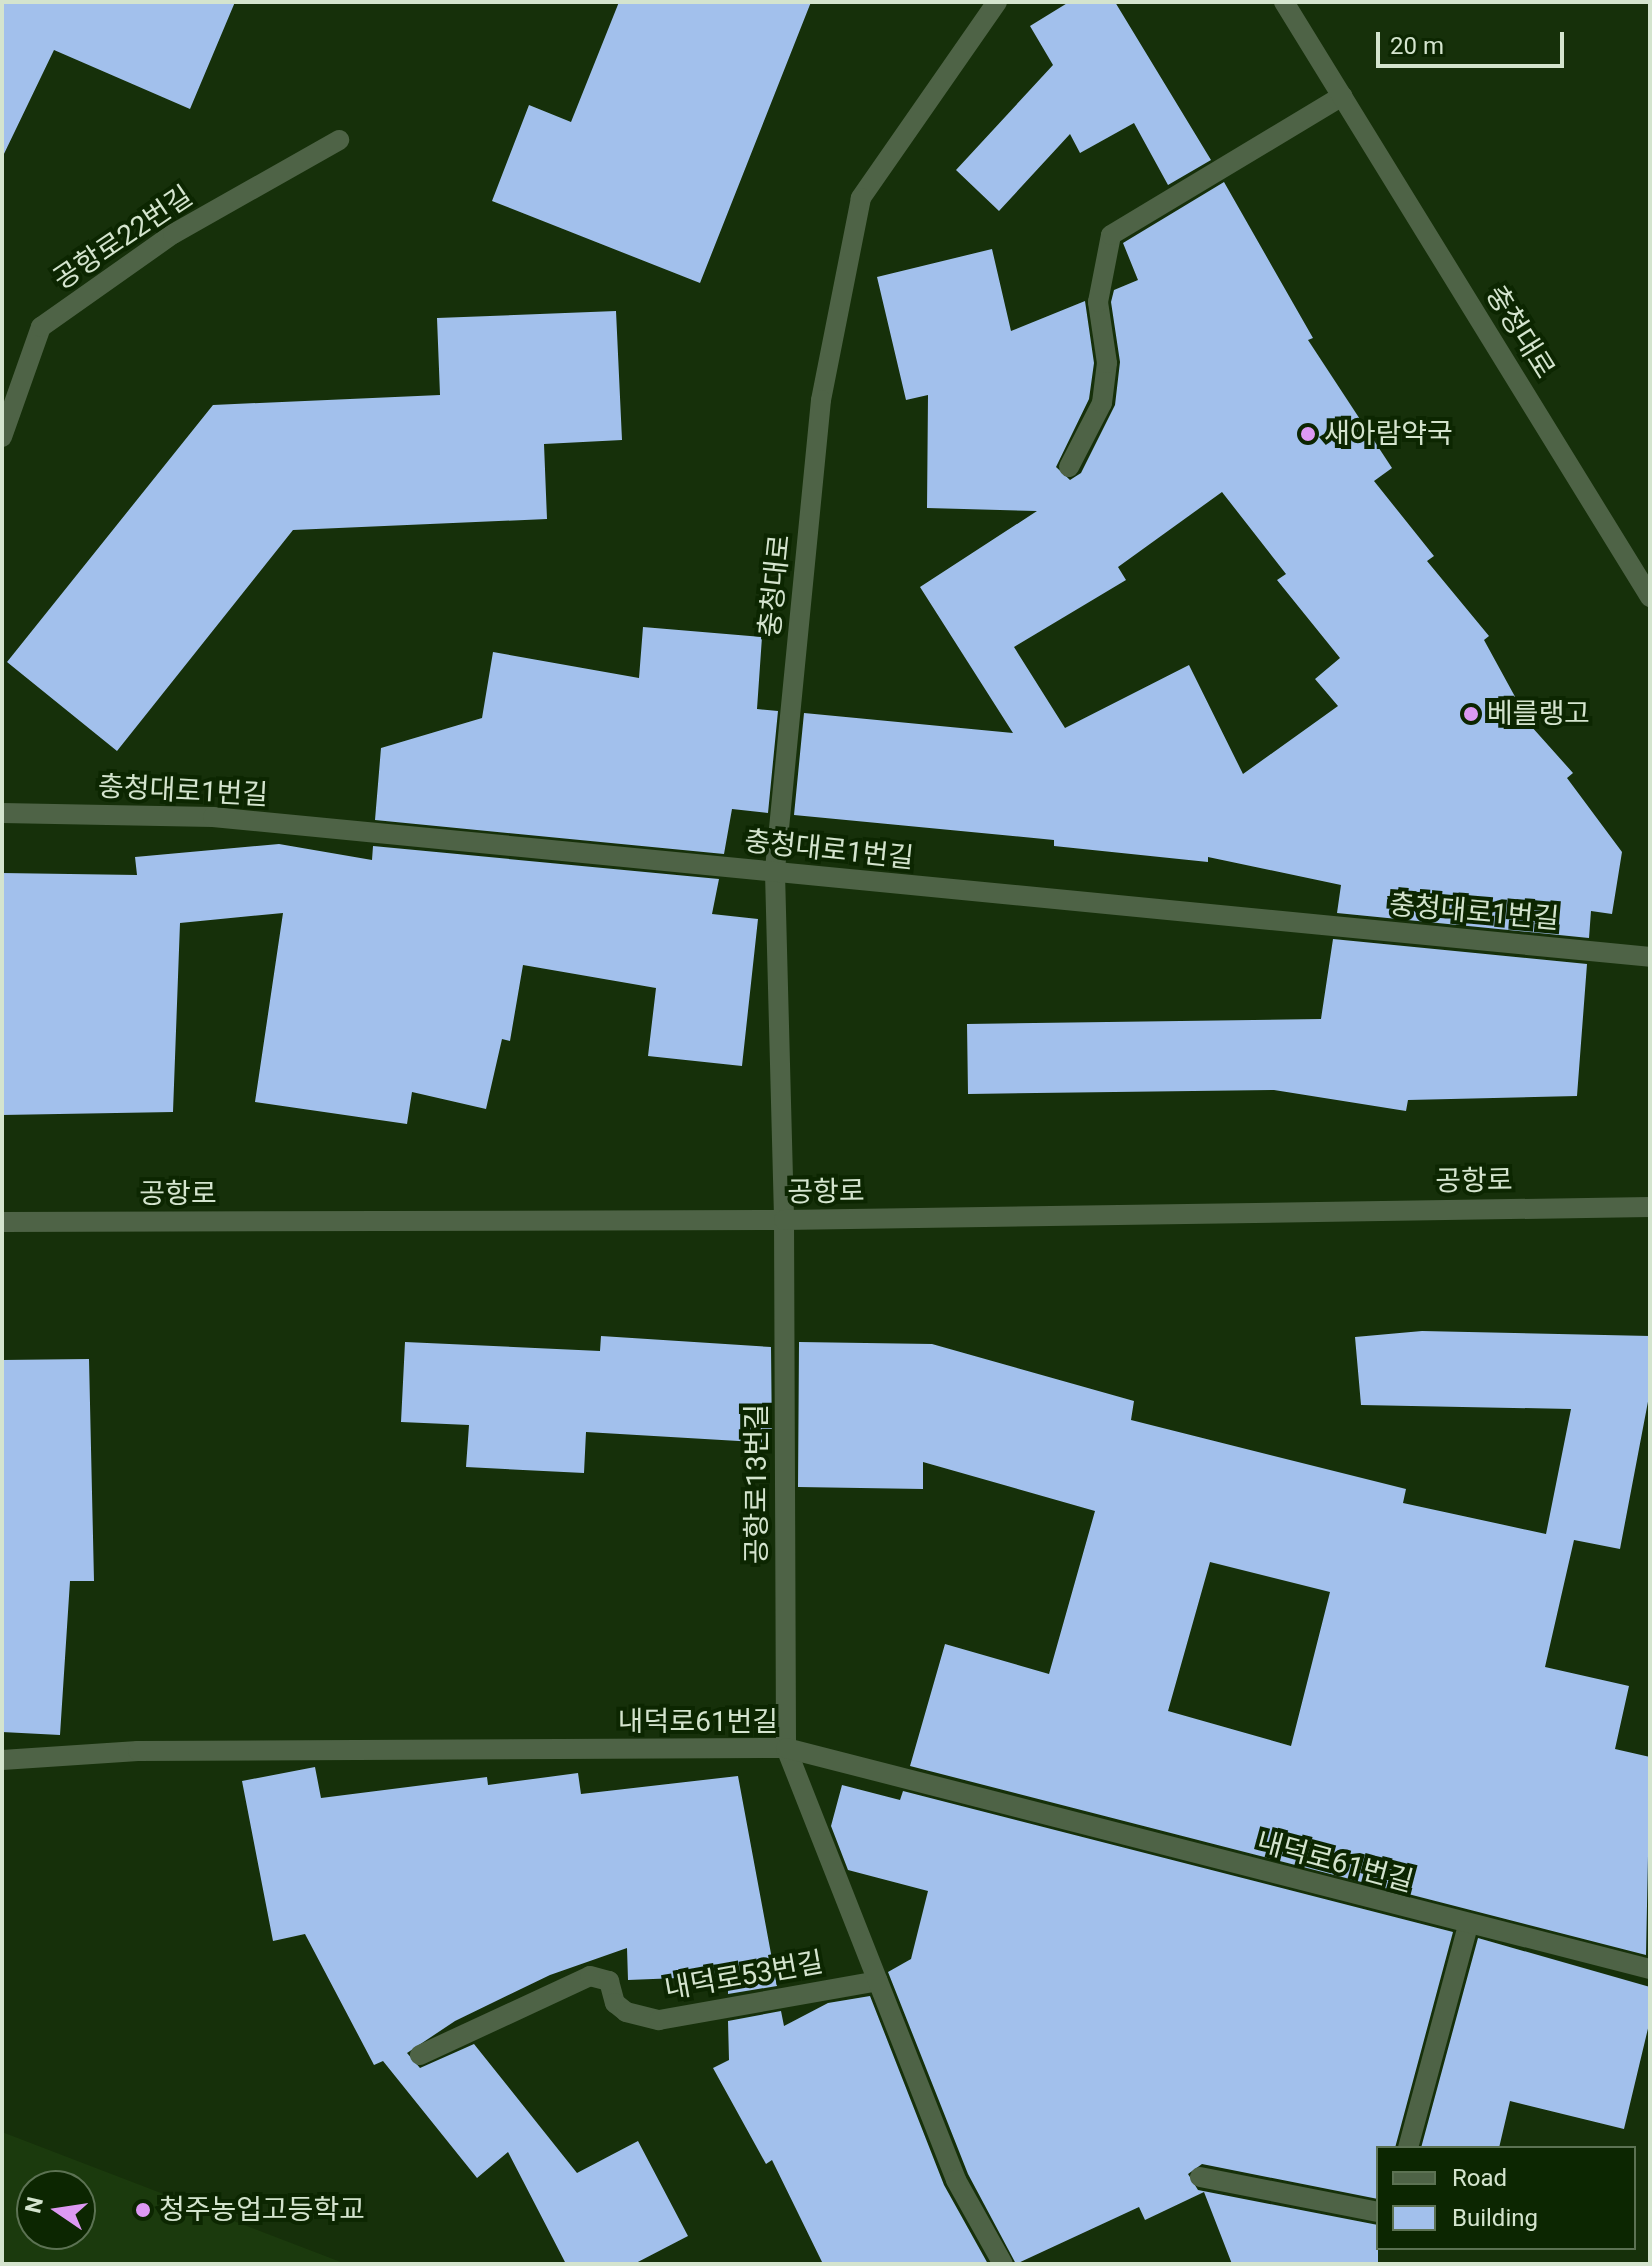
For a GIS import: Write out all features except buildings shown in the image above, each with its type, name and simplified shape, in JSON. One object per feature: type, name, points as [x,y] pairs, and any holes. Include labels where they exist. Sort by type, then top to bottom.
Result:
[{"type":"street","name":"충청대로","points":[[784,1220],[775,873],[821,400],[861,198],[997,2]]},
{"type":"street","name":"충청대로","points":[[1284,2],[1650,597]]},
{"type":"street","points":[[1069,467],[1102,403],[1107,363],[1098,302],[1111,235],[1342,96]]},
{"type":"street","name":"공항로22번길","points":[[2,437],[41,327],[173,234],[339,140]]},
{"type":"street","name":"충청대로1번길","points":[[2,813],[213,817],[1650,957]]},
{"type":"street","name":"공항로","points":[[2,1222],[784,1220],[1650,1207]]},
{"type":"street","name":"공항로13번길","points":[[784,1220],[786,1748]]},
{"type":"street","name":"내덕로61번길","points":[[2,1760],[138,1751],[786,1748],[1468,1926],[1650,1969]]},
{"type":"street","name":"내덕로53번길","points":[[786,1748],[956,2180],[1003,2264]]},
{"type":"street","points":[[1409,2146],[1468,1926]]},
{"type":"street","name":"내덕로53번길","points":[[420,2055],[590,1976],[609,1981],[615,2003],[626,2012],[659,2020],[878,1981]]},
{"type":"street","points":[[1200,2177],[1376,2212]]},
{"type":"shaded area","name":"청주농업고등학교","points":[[2,2132],[346,2264],[2,2264]]},
{"type":"place","name":"새아람약국","points":[[1308,434]]},
{"type":"place","name":"베를랭고","points":[[1471,714]]},
{"type":"place","name":"청주농업고등학교","points":[[143,2210]]}]
